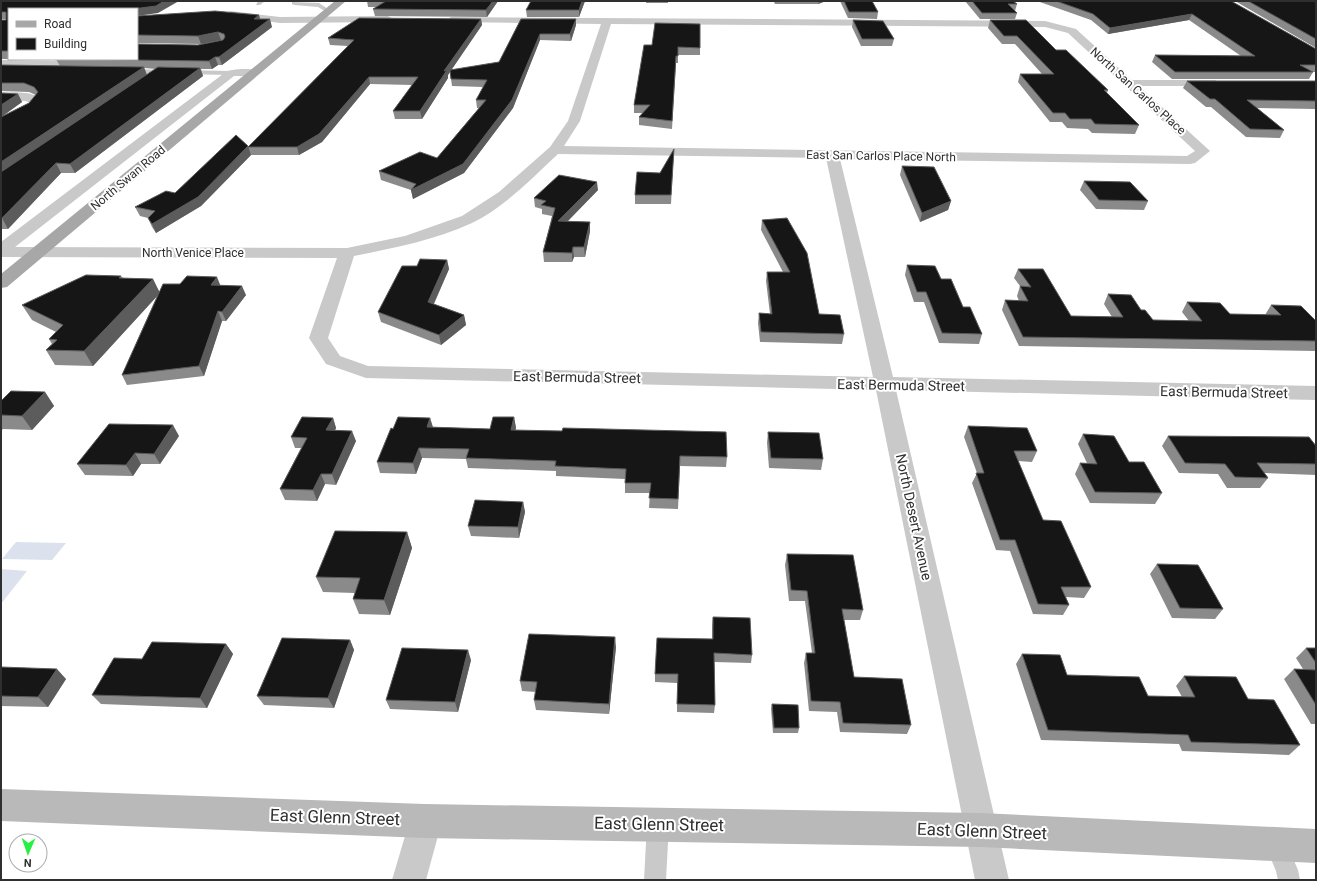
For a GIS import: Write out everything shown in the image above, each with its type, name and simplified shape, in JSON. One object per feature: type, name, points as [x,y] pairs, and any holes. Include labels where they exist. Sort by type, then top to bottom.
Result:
[{"type":"main road","name":"North Swan Road","points":[[1,283],[254,73],[323,13],[341,1]]},
{"type":"street","points":[[224,14],[280,20],[323,13],[397,19]]},
{"type":"street","points":[[347,253],[410,240],[467,219],[504,195],[555,150],[574,121],[607,21],[443,20]]},
{"type":"street","name":"North San Carlos Place","points":[[607,21],[1045,24],[1072,31],[1203,151]]},
{"type":"street","points":[[1,63],[59,64],[76,60]]},
{"type":"street","points":[[231,73],[254,73]]},
{"type":"street","name":"North Swan Road","points":[[1,251],[231,73]]},
{"type":"street","points":[[1129,83],[1229,84]]},
{"type":"street","points":[[1,96],[27,97],[35,100]]},
{"type":"street","points":[[23,110],[35,100],[50,96]]},
{"type":"street","name":"East San Carlos Place North","points":[[555,150],[1190,160],[1203,151]]},
{"type":"street","name":"North Desert Avenue","points":[[832,155],[885,385],[992,880]]},
{"type":"street","points":[[1,251],[38,253]]},
{"type":"street","name":"North Venice Place","points":[[38,253],[347,253]]},
{"type":"street","name":"East Bermuda Street","points":[[347,253],[333,290],[318,338],[333,360],[366,372],[885,385],[1316,393]]},
{"type":"street","name":"East Glenn Street","points":[[1,805],[424,821],[981,830],[1316,846]]},
{"type":"street","points":[[409,880],[424,821]]},
{"type":"lane","points":[[1,70],[65,71]]},
{"type":"lane","points":[[120,71],[231,73]]},
{"type":"lane","points":[[147,80],[160,72]]},
{"type":"lane","points":[[655,880],[658,824]]},
{"type":"lane","points":[[1275,845],[1287,870],[1289,880]]},
{"type":"shaded area","points":[[16,542],[66,543],[52,560],[2,559]]},
{"type":"shaded area","points":[[1,569],[27,571],[1,604]]},
{"type":"building","points":[[1,1],[164,1],[156,6],[138,8],[8,8],[8,51],[1,51],[1,20],[6,20],[6,12],[1,12]]},
{"type":"building","points":[[386,1],[493,1],[486,10],[373,9]]},
{"type":"building","points":[[531,1],[582,1],[579,10],[526,10]]},
{"type":"building","points":[[844,1],[872,1],[878,12],[849,12]]},
{"type":"building","points":[[972,1],[1013,1],[1017,4],[1008,4],[1017,13],[982,13]]},
{"type":"building","points":[[1056,1],[1231,1],[1316,49],[1316,65],[1300,65],[1313,72],[1175,72],[1155,55],[1255,56],[1192,14],[1110,28],[1093,14]]},
{"type":"building","points":[[1248,1],[1316,1],[1316,39]]},
{"type":"building","points":[[215,11],[259,15],[254,19],[270,19],[219,57],[215,57],[209,61],[132,60],[138,60],[138,44],[198,45],[223,40],[225,37],[224,34],[218,32],[198,36],[138,35],[138,16]]},
{"type":"building","points":[[359,18],[481,19],[444,71],[447,70],[420,111],[393,111],[418,77],[369,77],[319,134],[297,147],[248,147],[354,40],[328,38]]},
{"type":"building","points":[[521,19],[576,19],[570,34],[540,34],[512,100],[463,164],[411,190],[416,184],[379,171],[420,152],[437,158],[486,100],[476,100],[487,80],[451,79],[450,70],[499,62]]},
{"type":"building","points":[[853,20],[883,21],[894,39],[862,39]]},
{"type":"building","points":[[990,20],[1026,20],[1056,50],[1066,50],[1108,90],[1104,90],[1139,125],[1095,124],[1091,119],[1070,119],[1065,113],[1053,113],[1020,74],[1054,74],[1017,36],[1004,36]]},
{"type":"building","points":[[655,23],[700,24],[700,48],[678,47],[678,56],[676,56],[672,121],[639,117],[650,105],[634,105],[644,45],[652,45]]},
{"type":"building","points":[[1,65],[144,67],[1,162],[1,117],[29,103],[38,92],[34,87],[24,83],[1,83]]},
{"type":"building","points":[[158,67],[200,68],[70,164],[56,163],[1,218],[1,172]]},
{"type":"building","points":[[1187,81],[1316,81],[1316,101],[1247,100],[1284,130],[1250,129],[1215,99],[1210,99]]},
{"type":"building","points":[[1,93],[18,94],[1,105]]},
{"type":"building","points":[[236,135],[248,146],[198,197],[152,224],[148,218],[155,211],[135,207],[166,191],[175,193]]},
{"type":"building","points":[[674,149],[671,195],[635,195],[637,172],[660,173]]},
{"type":"building","points":[[902,166],[934,167],[951,201],[922,213]]},
{"type":"building","points":[[559,175],[597,182],[558,221],[590,222],[584,247],[573,247],[572,253],[543,252],[555,208],[541,205],[546,201],[534,198]]},
{"type":"building","points":[[1084,181],[1130,182],[1148,201],[1099,200]]},
{"type":"building","points":[[787,218],[807,253],[819,314],[840,315],[844,334],[761,332],[759,313],[772,314],[767,272],[790,272],[762,220]]},
{"type":"building","points":[[420,259],[447,260],[428,302],[464,315],[439,335],[378,312],[402,266],[417,266]]},
{"type":"building","points":[[907,265],[935,266],[941,279],[951,279],[963,307],[970,307],[982,334],[942,333],[926,292],[917,292]]},
{"type":"building","points":[[1018,269],[1043,269],[1071,316],[1123,317],[1108,294],[1131,295],[1141,310],[1145,310],[1153,320],[1202,321],[1187,302],[1220,303],[1230,314],[1281,315],[1271,305],[1301,306],[1316,321],[1316,341],[1023,337],[1005,300],[1028,301],[1020,286],[1031,287]]},
{"type":"building","points":[[86,275],[153,279],[84,351],[46,350],[57,340],[49,339],[63,325],[22,305]]},
{"type":"building","points":[[187,276],[217,277],[211,285],[242,286],[222,312],[218,311],[199,366],[122,375],[163,284],[180,284]]},
{"type":"building","points":[[11,391],[45,392],[22,416],[1,415],[1,401]]},
{"type":"building","points":[[302,417],[333,418],[326,430],[352,431],[332,474],[321,474],[313,490],[280,489],[307,438],[291,437]]},
{"type":"building","points":[[398,417],[430,418],[427,427],[490,429],[493,417],[514,417],[511,430],[562,431],[563,428],[726,432],[727,457],[680,456],[678,499],[649,498],[651,483],[625,483],[626,469],[555,466],[556,461],[466,458],[469,449],[419,448],[413,463],[377,462],[391,428],[393,429]]},
{"type":"building","points":[[109,424],[173,425],[154,454],[135,453],[126,465],[77,464]]},
{"type":"building","points":[[968,426],[1027,428],[1037,451],[1014,451],[1043,520],[1061,521],[1091,587],[1061,587],[1069,605],[1038,604],[1015,540],[1000,540],[976,473],[984,473]]},
{"type":"building","points":[[768,432],[819,433],[823,459],[771,458]]},
{"type":"building","points":[[1083,434],[1114,436],[1129,462],[1144,462],[1162,493],[1095,492],[1080,463],[1097,464]]},
{"type":"building","points":[[1168,436],[1309,437],[1316,446],[1316,464],[1257,463],[1268,478],[1235,477],[1225,464],[1185,463]]},
{"type":"building","points":[[475,500],[523,502],[518,527],[468,526]]},
{"type":"building","points":[[335,531],[407,532],[384,600],[353,599],[360,578],[316,577]]},
{"type":"building","points":[[787,554],[853,555],[863,610],[842,609],[854,677],[902,679],[911,725],[843,723],[840,702],[811,701],[806,653],[815,653],[807,591],[791,590]]},
{"type":"building","points":[[1157,564],[1198,565],[1223,609],[1180,608]]},
{"type":"building","points":[[713,617],[750,618],[752,655],[714,653],[715,705],[677,704],[678,674],[655,674],[657,638],[713,639]]},
{"type":"building","points":[[529,634],[615,637],[609,704],[534,700],[537,682],[520,681]]},
{"type":"building","points":[[282,638],[350,640],[328,698],[257,696]]},
{"type":"building","points":[[152,642],[226,644],[200,698],[92,695],[114,658],[142,659]]},
{"type":"building","points":[[402,648],[468,650],[455,702],[386,700]]},
{"type":"building","points":[[1306,648],[1316,648],[1316,663]]},
{"type":"building","points":[[1022,654],[1060,655],[1067,675],[1139,677],[1148,696],[1195,697],[1184,676],[1236,677],[1248,699],[1274,700],[1300,745],[1191,742],[1188,735],[1048,730]]},
{"type":"building","points":[[1,667],[57,669],[38,697],[1,696]]},
{"type":"building","points":[[1294,669],[1316,670],[1316,705]]},
{"type":"building","points":[[772,704],[798,705],[799,728],[774,728]]}]
